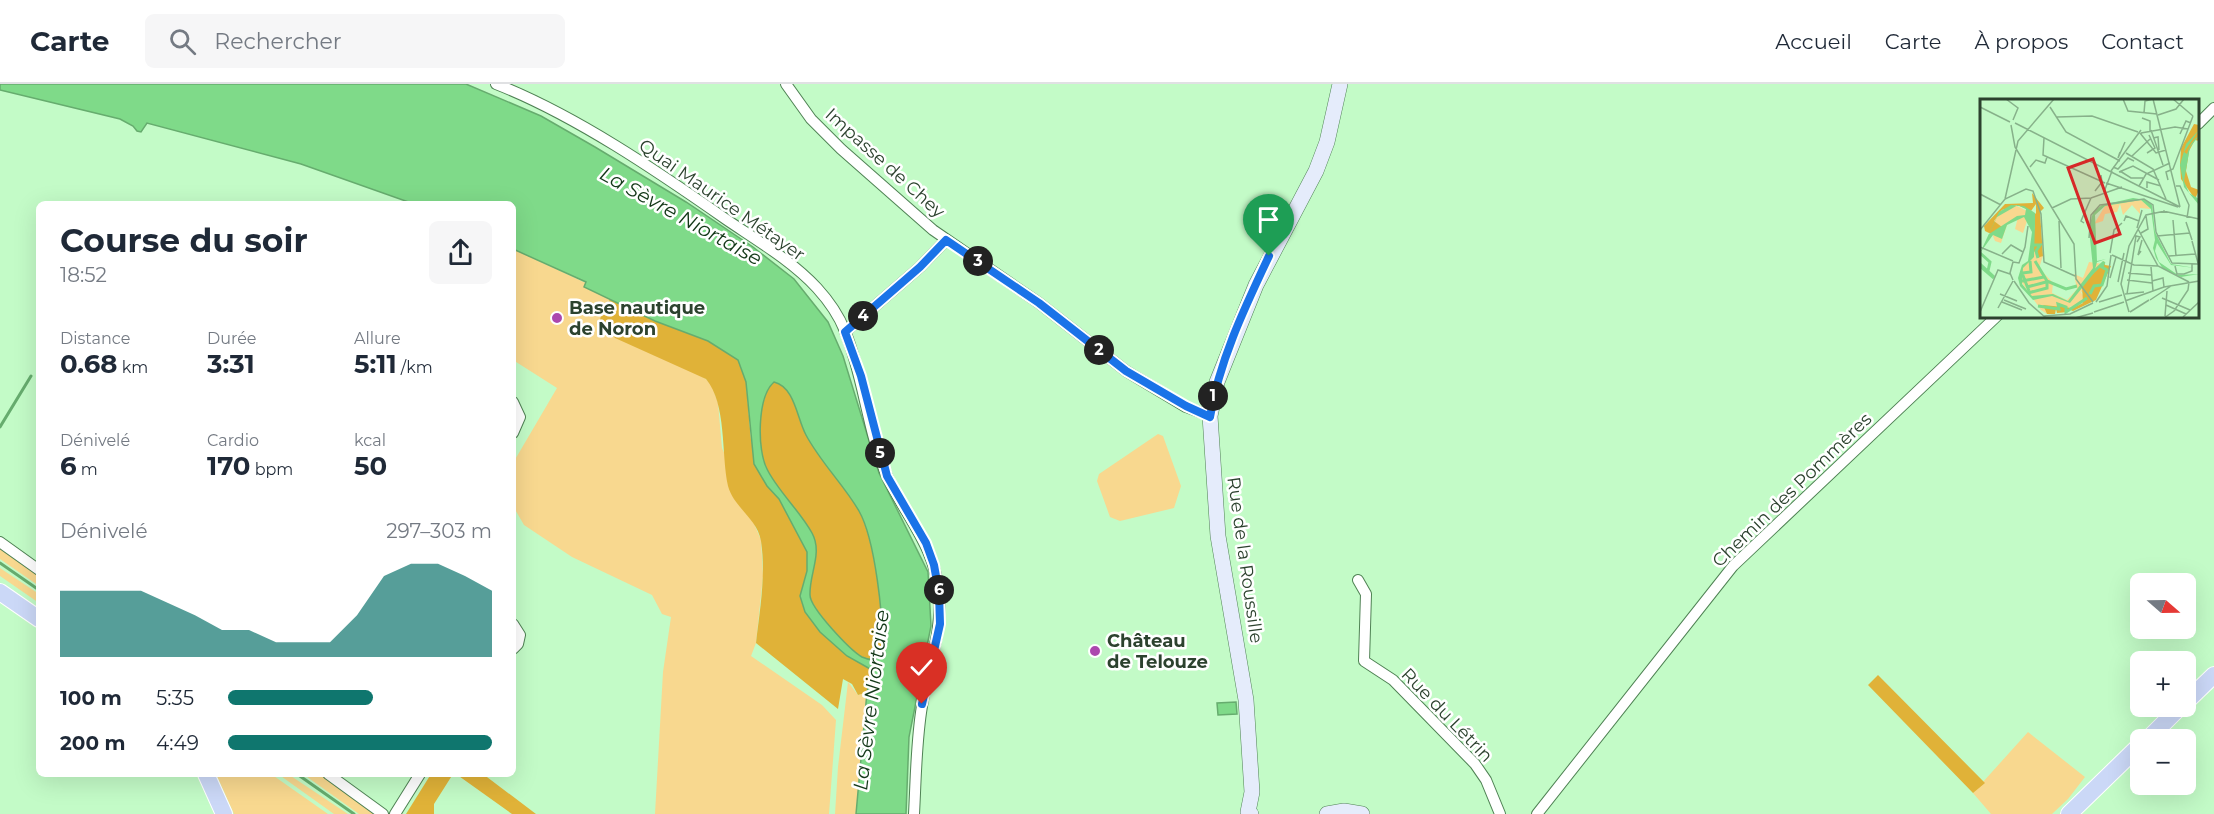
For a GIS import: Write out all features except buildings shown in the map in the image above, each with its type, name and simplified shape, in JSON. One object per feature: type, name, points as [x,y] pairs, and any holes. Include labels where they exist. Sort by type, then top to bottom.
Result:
[{"type":"main road","points":[[0,592],[36,618]]},
{"type":"main road","points":[[2196,692],[2214,675]]},
{"type":"main road","points":[[2158,729],[2170,717]]},
{"type":"main road","points":[[2069,814],[2130,755]]},
{"type":"main road","points":[[207,777],[224,814]]},
{"type":"street","name":"Quai Maurice Métayer","points":[[496,84],[537,102],[679,186],[774,252],[816,287],[828,302],[845,332],[861,376],[887,476],[926,543],[939,593],[940,624],[922,704],[914,814]]},
{"type":"street","name":"Impasse de Chey","points":[[786,84],[811,119],[841,149],[946,240],[1039,303],[1126,371],[1186,406],[1210,417]]},
{"type":"street","name":"Rue de la Roussille","points":[[1248,814],[1252,792],[1246,700],[1218,536],[1210,417],[1217,382],[1256,285],[1316,171],[1327,142],[1340,84]]},
{"type":"street","points":[[2199,123],[2214,108]]},
{"type":"street","points":[[845,332],[920,267],[946,240]]},
{"type":"street","name":"Chemin des Pommères","points":[[1537,814],[1733,566],[1995,318]]},
{"type":"street","points":[[516,408],[520,417],[516,426]]},
{"type":"street","points":[[0,542],[36,568]]},
{"type":"street","name":"Rue du Létrin","points":[[1358,580],[1366,594],[1364,661],[1400,686],[1475,764],[1486,780],[1500,814]]},
{"type":"street","points":[[516,629],[520,635],[516,646]]},
{"type":"street","points":[[332,777],[383,814]]},
{"type":"street","points":[[395,814],[418,777]]},
{"type":"street","points":[[1327,814],[1351,811],[1362,814]]},
{"type":"shaded area","points":[[516,250],[586,283],[584,287],[611,298],[602,311],[602,315],[706,379],[712,386],[718,403],[722,448],[761,540],[763,576],[756,643],[751,656],[822,705],[836,720],[829,814],[655,814],[663,672],[671,617],[662,614],[652,595],[572,557],[524,525],[516,511],[516,458],[557,388],[516,362]]},
{"type":"shaded area","points":[[611,298],[655,321],[708,341],[738,360],[746,382],[751,440],[767,486],[779,499],[807,552],[807,571],[800,596],[805,612],[820,632],[847,656],[872,670],[868,692],[858,695],[852,684],[843,679],[838,709],[756,643],[763,579],[761,541],[755,526],[735,501],[728,486],[720,415],[713,389],[706,379],[615,338],[600,320],[602,311]]},
{"type":"shaded area","points":[[774,382],[787,390],[795,404],[806,435],[818,455],[853,501],[865,524],[874,559],[882,620],[882,652],[875,660],[862,657],[849,646],[812,601],[810,587],[816,556],[815,541],[807,525],[771,477],[761,450],[760,424],[764,399]]},
{"type":"shaded area","points":[[1158,434],[1163,436],[1181,486],[1174,508],[1120,521],[1110,517],[1097,481],[1099,474]]},
{"type":"shaded area","points":[[0,547],[36,573],[36,584],[0,559]]},
{"type":"shaded area","points":[[0,568],[36,592],[36,601],[0,576]]},
{"type":"shaded area","points":[[1878,675],[1985,783],[1973,793],[1868,685]]},
{"type":"shaded area","points":[[848,682],[858,695],[867,692],[856,814],[835,814],[838,767]]},
{"type":"shaded area","points":[[2028,732],[2085,777],[2068,799],[2052,814],[1991,814],[1973,793]]},
{"type":"shaded area","points":[[217,777],[275,777],[328,814],[234,814]]},
{"type":"shaded area","points":[[282,777],[292,777],[348,814],[334,814]]},
{"type":"shaded area","points":[[307,777],[323,777],[375,814],[359,814]]},
{"type":"shaded area","points":[[429,777],[451,777],[434,804],[434,814],[406,814]]},
{"type":"shaded area","points":[[460,777],[487,777],[536,814],[512,814]]},
{"type":"water","name":"La Sèvre Niortaise","points":[[0,84],[466,84],[541,116],[595,147],[686,202],[753,247],[794,279],[828,322],[843,356],[879,473],[928,572],[931,626],[909,737],[906,814],[856,814],[867,692],[872,670],[847,656],[820,632],[805,612],[800,596],[807,571],[807,552],[779,499],[767,486],[754,464],[746,382],[738,360],[708,341],[655,321],[584,287],[586,282],[516,250],[516,201],[406,201],[301,164],[147,123],[141,132],[137,131],[120,119],[0,90]],"holes":[[[774,382],[787,390],[812,445],[853,501],[865,524],[874,559],[882,620],[882,652],[875,660],[862,657],[849,646],[816,609],[810,595],[816,556],[815,541],[807,525],[771,477],[764,460],[760,437],[764,399]]]},
{"type":"water","points":[[1236,702],[1237,714],[1218,715],[1217,703]]},
{"type":"waterway","points":[[0,427],[31,376]]},
{"type":"waterway","points":[[0,563],[36,588]]},
{"type":"waterway","points":[[301,777],[354,814]]},
{"type":"place","name":"Base nautique de Noron","points":[[557,318]]},
{"type":"place","name":"Château de Telouze","points":[[1095,651]]},
{"type":"route","points":[[922,704],[940,624],[939,593],[934,565],[926,543],[887,476],[861,376],[845,332],[920,267],[946,240],[1039,303],[1126,371],[1186,406],[1210,417],[1217,382],[1269,256]]}]
